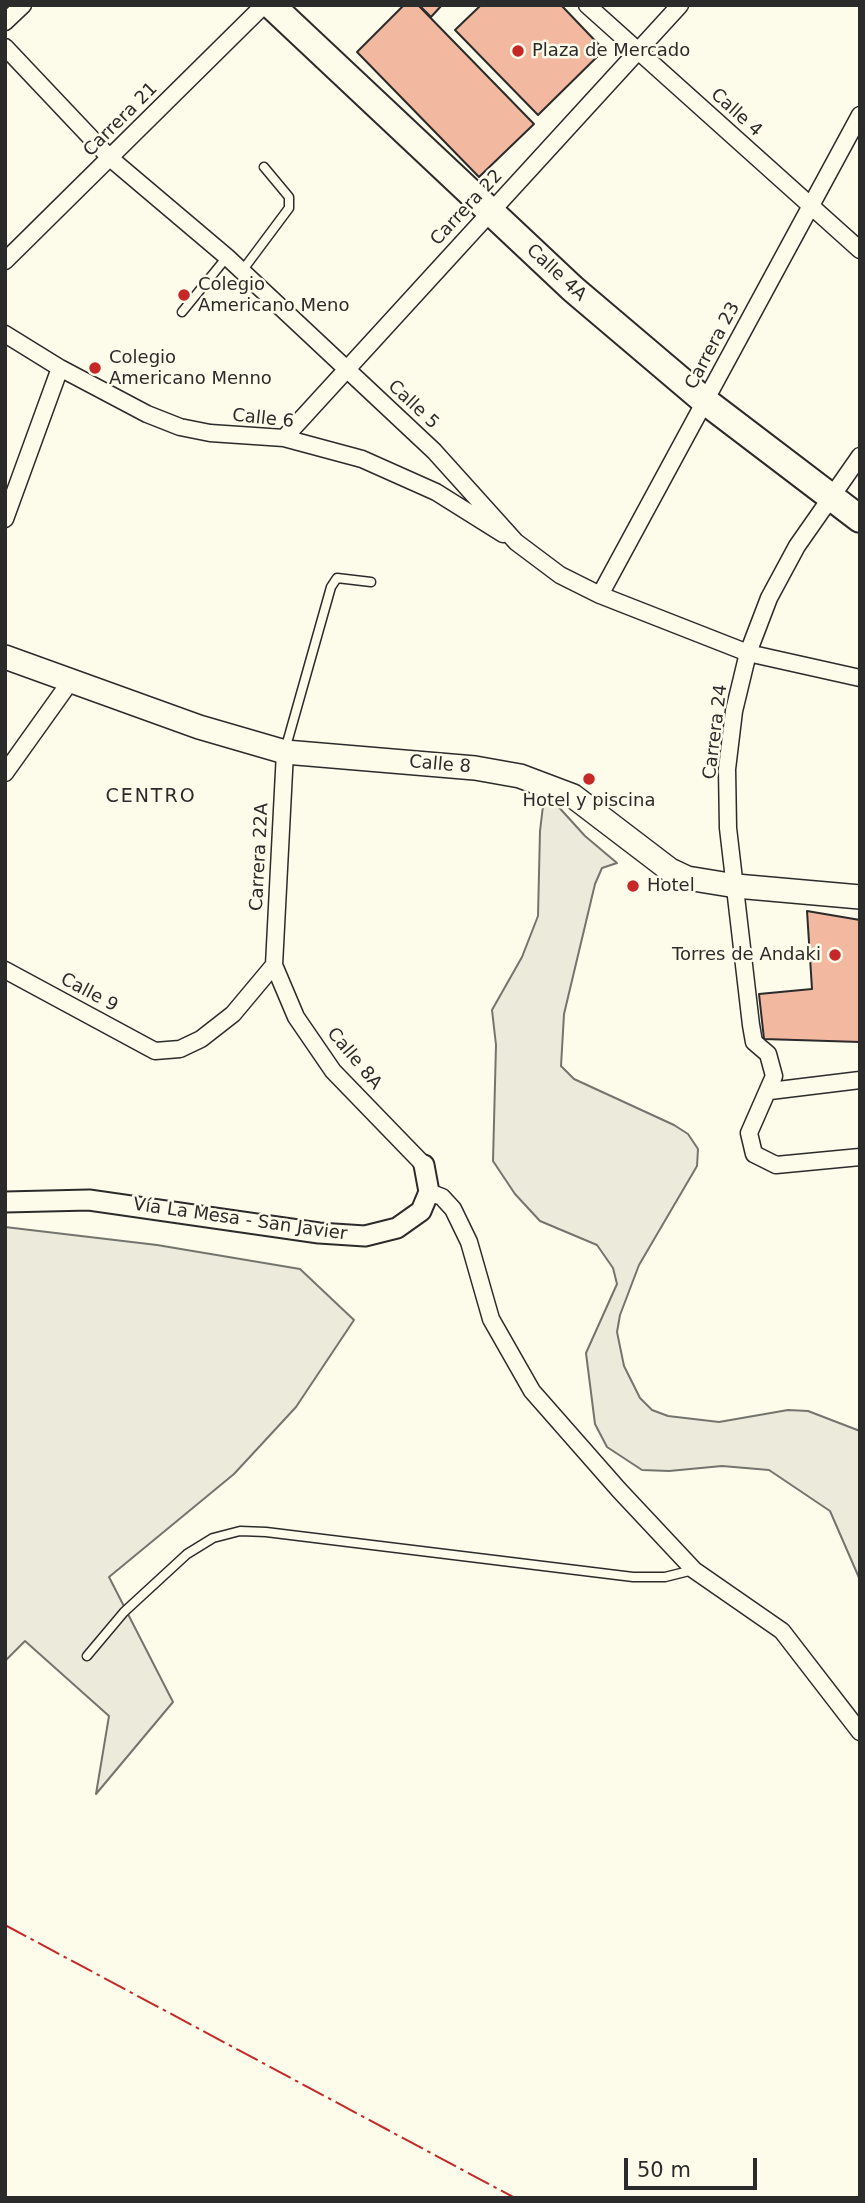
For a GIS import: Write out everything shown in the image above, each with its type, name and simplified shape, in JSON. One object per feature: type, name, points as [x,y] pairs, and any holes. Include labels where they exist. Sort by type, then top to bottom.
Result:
[{"type":"main road","name":"Calle 4A","points":[[271,5],[573,289],[705,401],[860,519]]},
{"type":"main road","name":"Calle 8","points":[[5,657],[199,727],[285,752],[475,768],[520,776],[573,796],[670,870],[687,878],[736,886],[860,897]]},
{"type":"street","points":[[5,22],[23,5]]},
{"type":"street","name":"Carrera 21","points":[[5,261],[264,5]]},
{"type":"street","name":"Calle 4","points":[[587,5],[860,250]]},
{"type":"street","name":"Carrera 22","points":[[284,438],[680,5]]},
{"type":"street","name":"Calle 5","points":[[5,47],[110,158],[227,257],[434,451],[516,542],[561,575],[600,596],[748,653],[860,678]]},
{"type":"street","name":"Carrera 23","points":[[600,596],[860,116]]},
{"type":"street","name":"Calle 6","points":[[5,334],[60,368],[147,414],[180,427],[210,433],[284,438],[341,452],[405,476],[516,542]]},
{"type":"street","points":[[5,519],[60,368]]},
{"type":"street","name":"Carrera 24","points":[[770,1091],[774,1076],[768,1054],[754,1042],[728,828],[727,769],[734,711],[748,653],[782,572],[860,456]]},
{"type":"street","points":[[5,773],[70,682]]},
{"type":"street","name":"Carrera 22A","points":[[274,965],[285,752]]},
{"type":"street","name":"Calle 9","points":[[5,970],[155,1051],[180,1049],[201,1039],[233,1014],[274,965]]},
{"type":"street","name":"Calle 8A","points":[[274,965],[296,1017],[333,1071],[424,1165]]},
{"type":"street","points":[[860,1080],[770,1091],[749,1133],[754,1154],[776,1165],[860,1157]]},
{"type":"street","points":[[424,1165],[429,1192],[442,1197],[453,1209],[469,1242],[491,1319],[532,1391],[694,1570],[782,1631],[860,1732]]},
{"type":"street","name":"Vía La Mesa - San Javier","points":[[5,1202],[89,1199],[319,1233],[365,1236],[397,1228],[421,1212],[429,1192]]},
{"type":"lane","points":[[242,271],[289,208],[289,197],[264,167]]},
{"type":"lane","points":[[182,312],[227,257]]},
{"type":"lane","points":[[285,752],[331,587],[337,578],[371,582]]},
{"type":"lane","points":[[87,1656],[124,1612],[187,1554],[213,1538],[240,1531],[266,1531],[632,1577],[665,1577],[694,1570]]},
{"type":"shaded area","points":[[547,799],[555,803],[585,836],[617,863],[602,868],[595,884],[564,1014],[561,1066],[574,1079],[674,1125],[688,1134],[698,1149],[697,1166],[639,1265],[620,1315],[617,1332],[624,1366],[640,1398],[652,1410],[668,1416],[719,1422],[788,1410],[808,1411],[860,1431],[860,1580],[830,1511],[769,1470],[722,1466],[669,1471],[642,1470],[607,1447],[595,1424],[586,1353],[617,1284],[613,1268],[597,1245],[540,1221],[515,1194],[493,1161],[496,1045],[492,1010],[522,957],[538,916],[540,831],[543,806]]},
{"type":"shaded area","points":[[5,1227],[157,1245],[300,1269],[354,1320],[296,1407],[234,1474],[109,1577],[173,1702],[96,1794],[109,1716],[25,1641],[5,1661]]},
{"type":"building","points":[[404,5],[418,5],[534,124],[479,177],[357,52]]},
{"type":"building","points":[[419,5],[442,5],[431,17]]},
{"type":"building","points":[[481,5],[561,5],[604,50],[538,115],[455,30]]},
{"type":"building","name":"Torres de Andaki","points":[[807,911],[860,920],[860,1042],[764,1039],[759,994],[812,989]]},
{"type":"power","points":[[5,1925],[515,2198]]},
{"type":"place","name":"Plaza de Mercado","points":[[518,51]]},
{"type":"place","name":"Colegio Americano Meno","points":[[184,295]]},
{"type":"place","name":"Colegio Americano Menno","points":[[95,368]]},
{"type":"place","name":"Hotel y piscina","points":[[589,779]]},
{"type":"place","name":"Hotel","points":[[633,886]]},
{"type":"place","name":"Torres de Andaki","points":[[835,955]]},
{"type":"district","name":"CENTRO","points":[[151,797]]}]
